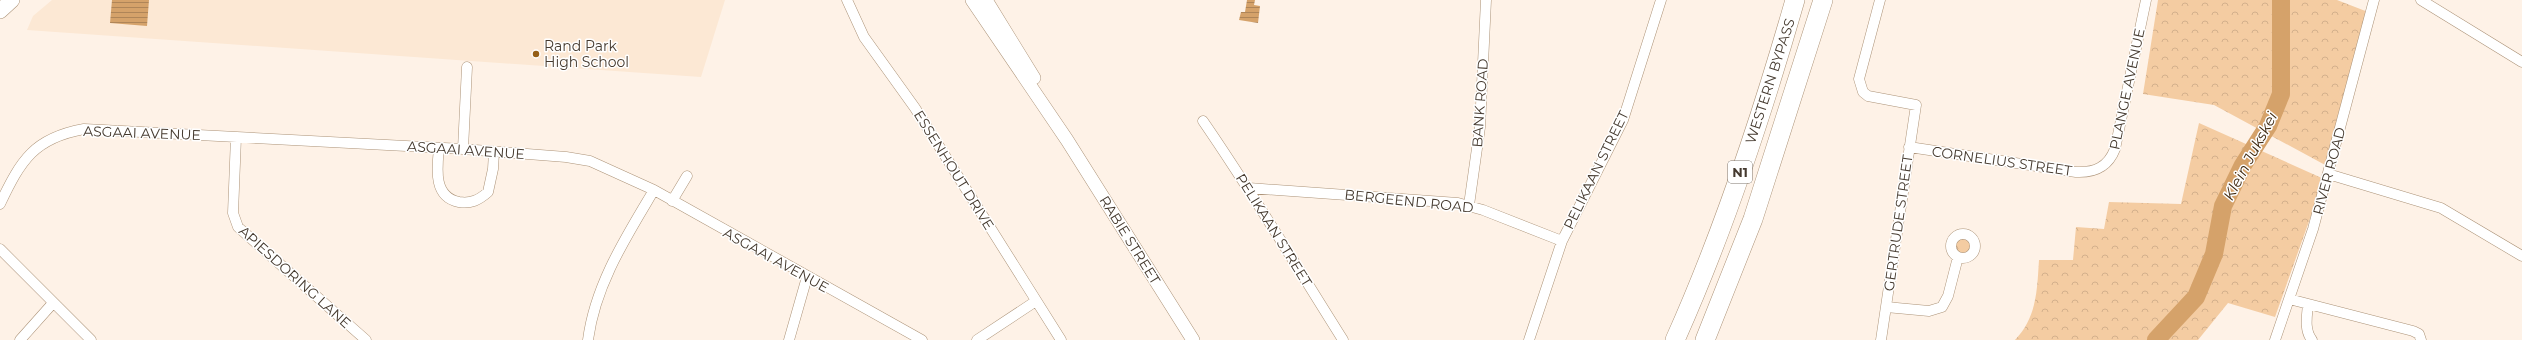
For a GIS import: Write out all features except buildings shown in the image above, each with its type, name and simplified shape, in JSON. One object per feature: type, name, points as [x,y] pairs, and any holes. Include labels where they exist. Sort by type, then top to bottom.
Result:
[{"type":"highway","name":"WESTERN BYPASS","points":[[1675,340],[1734,188],[1760,115],[1795,0]]},
{"type":"highway","name":"WESTERN BYPASS","points":[[1705,340],[1753,219],[1823,0]]},
{"type":"main road","points":[[0,11],[12,0]]},
{"type":"street","name":"ESSENHOUT DRIVE","points":[[847,0],[864,37],[915,108],[1061,340]]},
{"type":"street","name":"RABIE STREET","points":[[972,0],[1067,140],[1193,340]]},
{"type":"street","name":"RABIE STREET","points":[[986,0],[1045,96],[1067,140]]},
{"type":"street","name":"BANK ROAD","points":[[1469,205],[1480,127],[1486,0]]},
{"type":"street","name":"PELIKAAN STREET","points":[[1529,340],[1562,241],[1619,128],[1661,0]]},
{"type":"street","name":"GERTRUDE STREET","points":[[1880,0],[1859,78],[1860,86],[1868,96],[1916,105],[1882,340]]},
{"type":"street","name":"PLANGE AVENUE","points":[[2095,170],[2107,163],[2115,148],[2146,0]]},
{"type":"street","name":"RIVER ROAD","points":[[2275,340],[2314,229],[2374,0]]},
{"type":"street","points":[[2421,0],[2522,62]]},
{"type":"street","points":[[463,148],[467,67]]},
{"type":"street","name":"PELIKAAN STREET","points":[[1203,121],[1249,188],[1276,235],[1343,340]]},
{"type":"street","name":"ASGAAI AVENUE","points":[[1,203],[20,165],[30,152],[46,141],[67,132],[103,129],[439,148],[463,148],[494,152],[566,157],[590,161],[654,190],[806,277],[922,340]]},
{"type":"street","name":"APIESDORING LANE","points":[[236,137],[233,213],[238,227],[366,340]]},
{"type":"street","name":"CORNELIUS STREET","points":[[1909,147],[2076,172],[2095,170]]},
{"type":"street","points":[[439,148],[437,175],[439,186],[443,194],[452,200],[462,202],[472,202],[488,192],[493,170],[494,152]]},
{"type":"street","points":[[2328,174],[2441,208],[2522,256]]},
{"type":"street","points":[[672,201],[687,176]]},
{"type":"street","name":"BERGEEND ROAD","points":[[1249,188],[1469,205],[1562,241]]},
{"type":"street","points":[[588,340],[599,294],[620,248],[654,190]]},
{"type":"street","points":[[0,248],[91,340]]},
{"type":"street","points":[[1886,307],[1930,312],[1942,307],[1948,296],[1958,257]]},
{"type":"street","points":[[789,340],[806,277]]},
{"type":"street","points":[[2289,299],[2413,331],[2419,334],[2421,340]]},
{"type":"street","points":[[977,340],[1036,302]]},
{"type":"street","points":[[20,340],[53,303]]},
{"type":"street","points":[[2308,304],[2306,324],[2308,333],[2312,340]]},
{"type":"shaded area","name":"Rand Park High School","points":[[52,0],[725,0],[701,77],[27,30],[33,16]]},
{"type":"shaded area","points":[[112,0],[149,0],[147,26],[110,23]]},
{"type":"shaded area","points":[[1247,0],[1255,0],[1254,5],[1260,6],[1258,23],[1239,20],[1241,12],[1245,12]]},
{"type":"green space","points":[[2158,0],[2337,0],[2368,12],[2327,166],[2214,105],[2143,94]]},
{"type":"green space","points":[[2199,123],[2324,179],[2275,317],[2228,303],[2198,340],[2015,340],[2028,322],[2032,312],[2038,282],[2039,260],[2073,260],[2076,227],[2104,229],[2109,202],[2181,204]]},
{"type":"green space","points":[[1963,237],[1969,240],[1972,246],[1969,252],[1963,255],[1957,252],[1954,246],[1957,240]]},
{"type":"waterway","name":"Klein Jukskei","points":[[2156,340],[2196,297],[2214,254],[2223,206],[2243,165],[2268,126],[2281,94],[2281,0]]},
{"type":"place","name":"Rand Park High School","points":[[536,54]]}]
